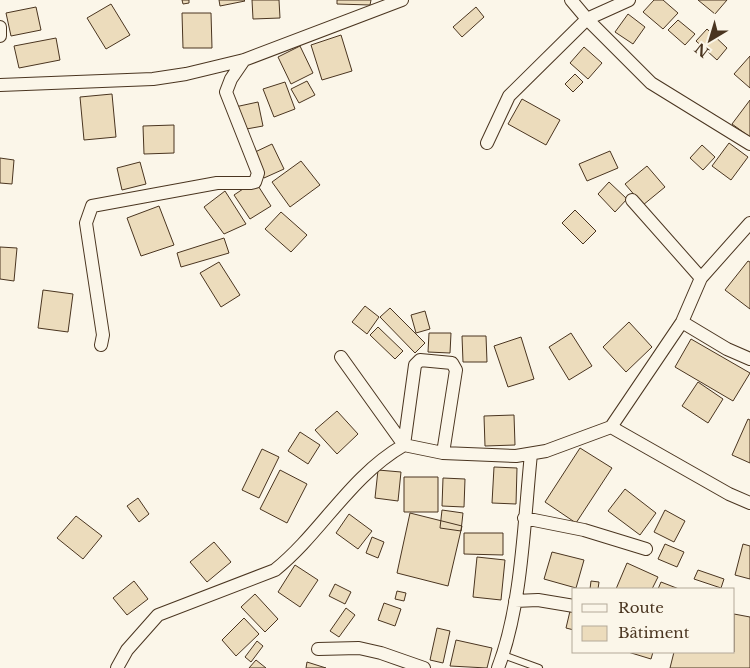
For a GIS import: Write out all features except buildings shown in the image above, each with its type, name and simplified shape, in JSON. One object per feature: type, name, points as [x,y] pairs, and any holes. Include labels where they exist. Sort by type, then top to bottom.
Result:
[{"type":"street","points":[[2,81],[153,79],[244,60],[402,0]]},
{"type":"street","points":[[571,0],[587,19],[651,83],[750,144]]},
{"type":"street","points":[[487,142],[509,96],[587,19],[629,0]]},
{"type":"street","points":[[0,27],[0,36]]},
{"type":"street","points":[[101,345],[103,335],[86,223],[87,215],[92,206],[218,183],[251,184],[255,182],[258,173],[226,92],[231,79],[244,60]]},
{"type":"street","points":[[632,200],[701,278]]},
{"type":"street","points":[[341,357],[404,445],[443,453],[516,456],[531,454],[611,427],[682,322],[701,278],[750,223]]},
{"type":"street","points":[[682,322],[727,349],[750,359]]},
{"type":"street","points":[[404,445],[416,362],[452,363],[456,370],[443,453]]},
{"type":"street","points":[[611,427],[729,494],[750,503]]},
{"type":"street","points":[[123,665],[144,628],[158,615],[275,570],[287,561],[340,499],[378,461],[404,445]]},
{"type":"street","points":[[498,668],[503,655],[515,601],[531,454]]},
{"type":"street","points":[[524,518],[584,530],[646,549]]},
{"type":"street","points":[[515,601],[538,600],[572,606]]},
{"type":"street","points":[[318,649],[359,648],[381,653],[424,668]]},
{"type":"lane","points":[[503,655],[539,668]]}]
